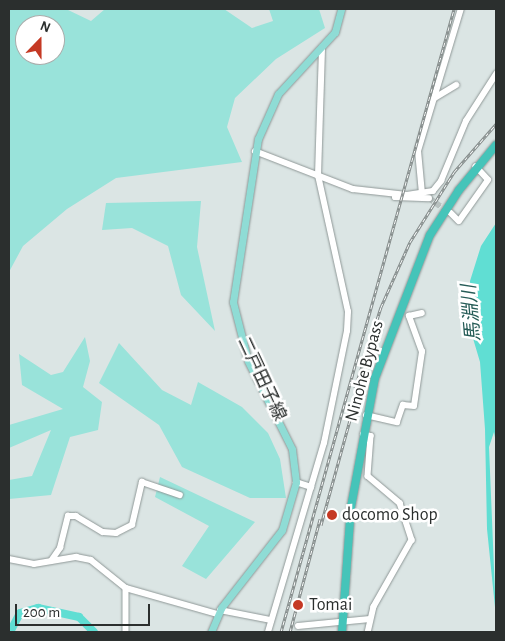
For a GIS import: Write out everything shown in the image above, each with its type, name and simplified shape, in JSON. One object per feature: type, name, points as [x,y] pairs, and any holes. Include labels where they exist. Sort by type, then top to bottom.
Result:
[{"type":"highway","name":"Ninohe Bypass","points":[[342,632],[350,507],[366,415],[413,271],[441,216],[476,167],[496,145]]},
{"type":"main road","name":"二戸田子線","points":[[211,632],[219,612],[282,530],[296,482],[292,449],[248,361],[235,316],[234,280],[255,151],[278,94],[335,32],[341,9]]},
{"type":"street","points":[[422,194],[418,150],[461,9]]},
{"type":"street","points":[[268,632],[312,486],[343,366],[348,312],[318,176],[322,48]]},
{"type":"street","points":[[386,194],[422,194],[432,191],[441,181],[456,139],[496,74]]},
{"type":"street","points":[[432,99],[456,85]]},
{"type":"street","points":[[255,151],[353,189],[430,198]]},
{"type":"street","points":[[451,214],[459,220],[488,180],[476,167]]},
{"type":"street","points":[[366,415],[397,422],[403,405],[414,406],[422,352],[409,316],[422,313]]},
{"type":"street","points":[[363,434],[371,436],[368,476],[400,503],[412,540],[370,619],[368,632]]},
{"type":"street","points":[[51,561],[60,548],[68,516],[76,516],[103,532],[116,533],[132,526],[142,482],[180,495]]},
{"type":"street","points":[[296,482],[312,486]]},
{"type":"street","points":[[9,558],[34,564],[51,561],[91,560],[126,588],[219,612],[271,620]]},
{"type":"street","points":[[126,588],[126,632]]},
{"type":"street","points":[[298,626],[342,620],[370,619]]},
{"type":"shaded area","points":[[9,9],[66,9],[91,21],[105,9],[224,9],[252,28],[273,21],[269,9],[319,9],[325,28],[276,59],[235,98],[227,127],[242,162],[116,178],[67,209],[23,246],[9,272]]},
{"type":"shaded area","points":[[201,201],[197,247],[215,331],[181,295],[168,246],[132,228],[102,230],[106,203]]},
{"type":"shaded area","points":[[85,337],[90,361],[83,387],[102,402],[98,430],[70,437],[51,495],[9,499],[9,480],[32,476],[51,430],[9,448],[9,425],[63,409],[22,385],[19,354],[51,375],[63,372]]},
{"type":"shaded area","points":[[119,343],[162,390],[191,405],[198,382],[242,407],[268,433],[280,459],[286,498],[250,498],[182,467],[159,425],[99,383]]},
{"type":"shaded area","points":[[160,477],[255,522],[206,579],[182,566],[209,526],[155,497]]},
{"type":"water","name":"馬淵川","points":[[496,223],[496,443],[494,432],[489,447],[496,617],[487,529],[485,429],[480,362],[472,335],[470,281],[481,246]]},
{"type":"waterway","points":[[10,632],[20,613],[38,608],[79,617],[94,632]]},
{"type":"tunnel","points":[[429,198],[448,212]]},
{"type":"railway","points":[[281,632],[454,9]]},
{"type":"railway","points":[[355,388],[381,307],[410,242],[454,172],[496,124]]},
{"type":"railway","points":[[321,525],[360,383]]},
{"type":"railway","points":[[290,632],[320,519]]},
{"type":"place","name":"docomo Shop","points":[[332,515]]},
{"type":"place","name":"Tomai","points":[[298,605]]}]
